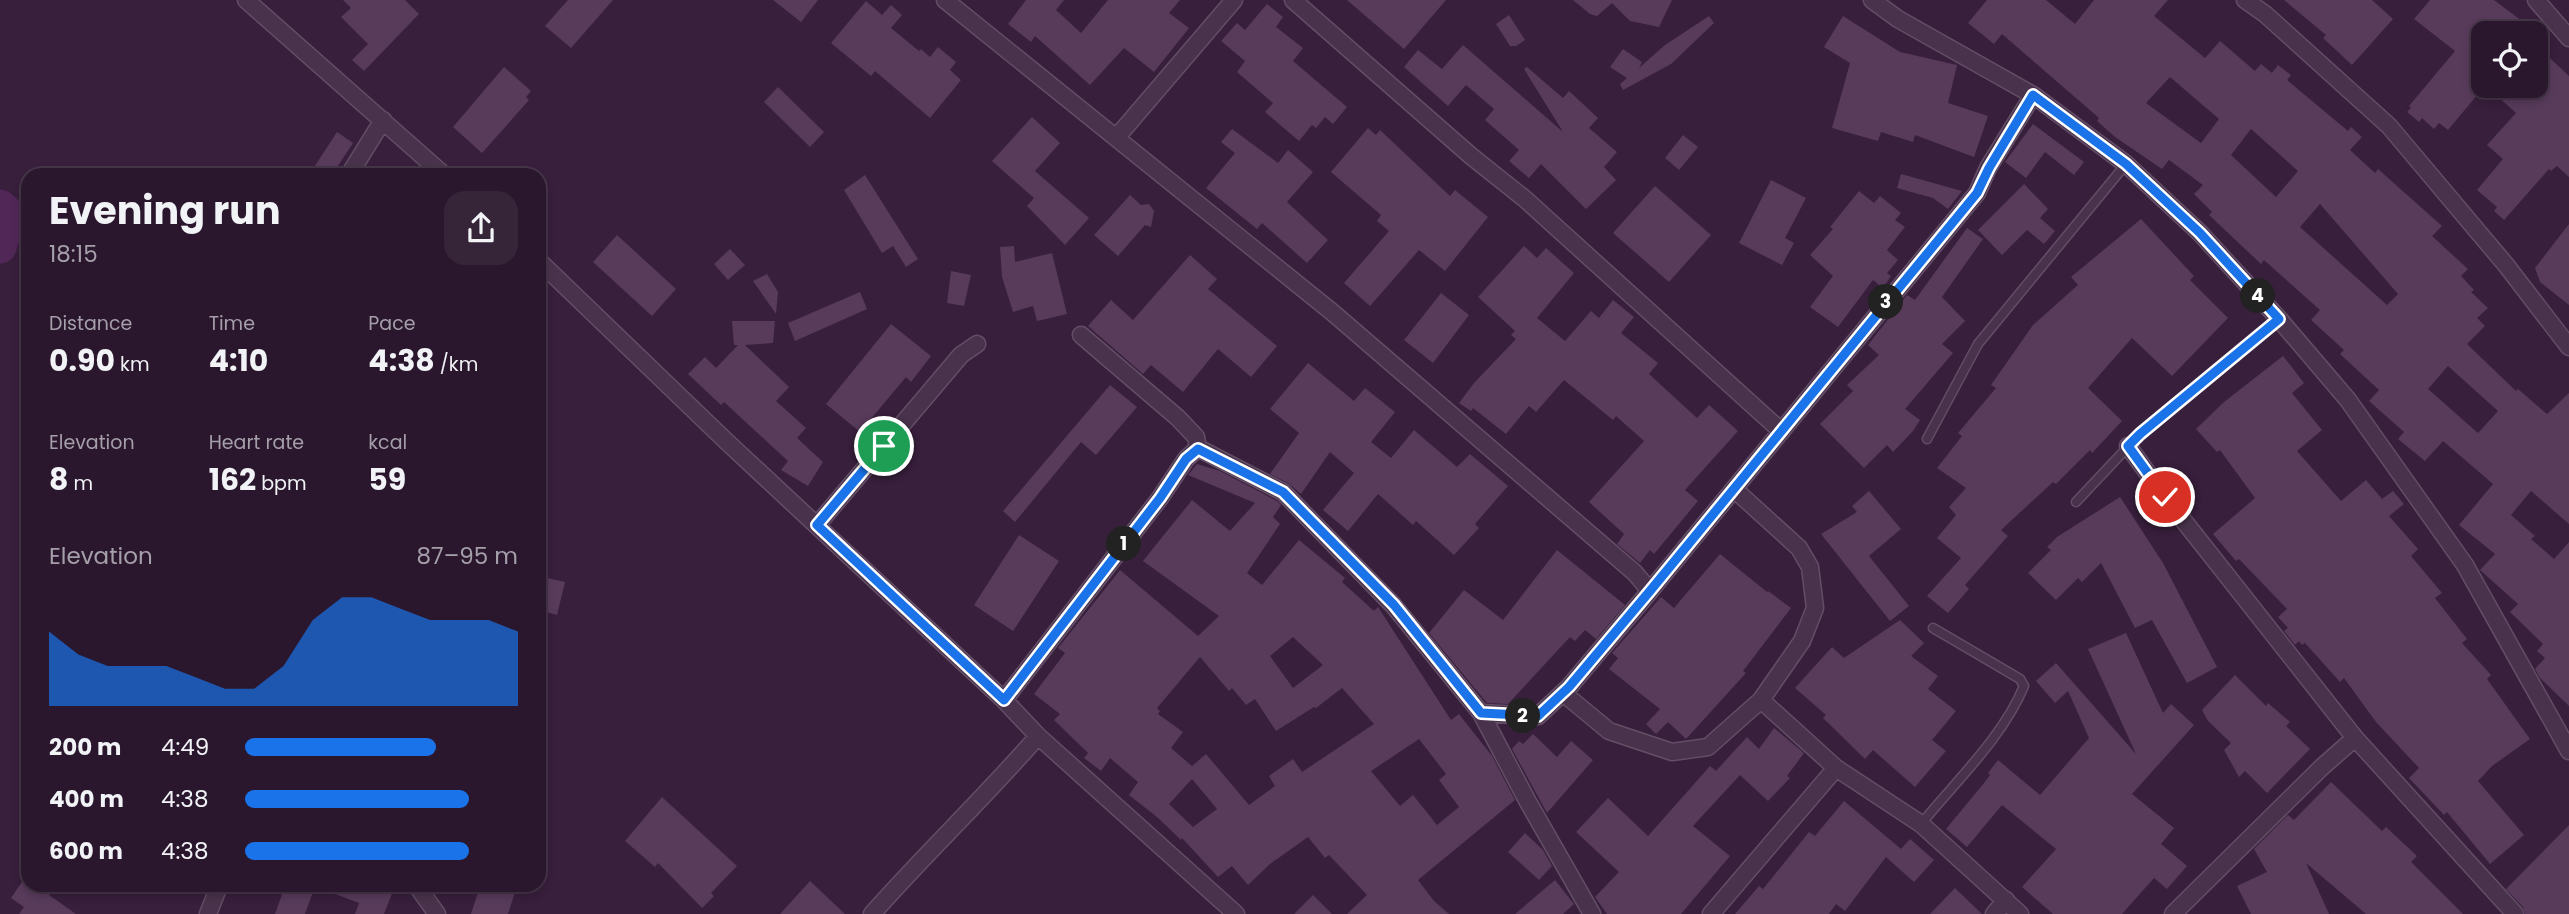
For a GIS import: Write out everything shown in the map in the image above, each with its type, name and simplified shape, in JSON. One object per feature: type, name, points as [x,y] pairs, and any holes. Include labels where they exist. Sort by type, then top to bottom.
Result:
[{"type":"street","points":[[246,0],[436,168]]},
{"type":"street","points":[[945,0],[1332,312],[1635,573],[1650,591]]},
{"type":"street","points":[[1116,138],[1234,0]]},
{"type":"street","points":[[1293,0],[1471,156],[1525,199],[1780,430]]},
{"type":"street","points":[[1872,0],[1898,19],[2033,95],[2126,164],[2200,233],[2279,319],[2347,400],[2465,565],[2569,751]]},
{"type":"street","points":[[2245,0],[2265,14],[2389,126],[2507,265],[2569,347]]},
{"type":"street","points":[[2536,0],[2569,38]]},
{"type":"street","points":[[1481,713],[1538,716],[1563,693],[1977,193],[2033,95]]},
{"type":"street","points":[[353,168],[383,120]]},
{"type":"street","points":[[546,268],[1004,700],[1038,736],[1236,914]]},
{"type":"street","points":[[1082,335],[1178,418],[1196,437],[1198,449]]},
{"type":"street","points":[[817,525],[961,355],[977,344]]},
{"type":"street","points":[[2128,446],[2355,738],[2515,914]]},
{"type":"street","points":[[1004,700],[1160,498],[1186,459],[1198,449]]},
{"type":"street","points":[[1198,449],[1283,492],[1394,605],[1481,713],[1592,914]]},
{"type":"street","points":[[1563,693],[1609,731],[1672,752],[1708,747],[1761,700],[1802,641],[1815,608],[1810,568],[1799,548],[1734,489]]},
{"type":"street","points":[[1761,700],[1836,768],[1921,824],[2020,914]]},
{"type":"street","points":[[873,914],[906,875],[987,794],[1038,736]]},
{"type":"street","points":[[2173,914],[2355,738]]},
{"type":"street","points":[[1711,914],[1836,768]]},
{"type":"street","points":[[208,914],[217,892]]},
{"type":"street","points":[[421,892],[437,914]]},
{"type":"street","points":[[1994,914],[2006,900]]},
{"type":"lane","points":[[1927,439],[1978,344],[2126,164]]},
{"type":"lane","points":[[2076,502],[2140,434],[2279,319]]},
{"type":"lane","points":[[1921,824],[2015,709],[2024,686],[2020,679],[1933,628]]},
{"type":"building","points":[[343,0],[405,0],[419,14],[364,71],[352,60],[368,44],[341,17],[351,8]]},
{"type":"building","points":[[568,0],[613,0],[571,48],[545,26]]},
{"type":"building","points":[[773,0],[818,0],[801,22]]},
{"type":"building","points":[[1026,0],[1064,0],[1056,10],[1081,33],[1108,0],[1180,0],[1169,13],[1189,28],[1154,72],[1124,48],[1090,85],[1035,36],[1031,42],[1008,24]]},
{"type":"building","points":[[1347,0],[1446,0],[1404,49]]},
{"type":"building","points":[[1573,0],[1672,0],[1659,27],[1630,21],[1612,3],[1597,16],[1590,14]]},
{"type":"building","points":[[1987,0],[2046,0],[2075,24],[2094,0],[2168,0],[2154,16],[2205,58],[2220,41],[2255,71],[2261,64],[2272,73],[2278,65],[2291,75],[2287,80],[2348,131],[2351,127],[2362,137],[2350,150],[2375,173],[2378,169],[2442,226],[2432,236],[2468,269],[2461,276],[2474,290],[2471,292],[2488,308],[2477,318],[2485,326],[2467,344],[2516,391],[2518,389],[2547,414],[2569,393],[2569,524],[2531,491],[2511,515],[2535,536],[2531,539],[2554,559],[2569,542],[2569,706],[2540,678],[2535,669],[2545,658],[2537,651],[2543,644],[2510,612],[2518,604],[2480,570],[2495,554],[2459,525],[2493,484],[2443,441],[2425,461],[2398,439],[2404,432],[2369,401],[2379,390],[2340,354],[2344,350],[2311,320],[2320,310],[2264,260],[2261,264],[2209,215],[2212,212],[2194,194],[2203,185],[2169,160],[2162,169],[2115,137],[2097,121],[2099,118],[2002,34],[1994,44],[1968,23]],"holes":[[[2170,77],[2219,119],[2201,143],[2146,103]],[[2251,129],[2298,171],[2276,197],[2231,155]],[[2320,204],[2398,294],[2387,305],[2300,227]],[[2448,366],[2498,411],[2478,433],[2428,389]]]},
{"type":"building","points":[[2284,0],[2372,0],[2393,19],[2352,65],[2323,38],[2326,35]]},
{"type":"building","points":[[2430,0],[2494,0],[2522,21],[2471,21],[2471,98],[2475,98],[2448,130],[2439,123],[2434,129],[2422,118],[2419,122],[2407,112],[2411,108],[2409,106],[2455,51],[2414,19]]},
{"type":"building","points":[[866,1],[882,15],[891,5],[902,15],[891,28],[919,51],[921,49],[930,57],[938,47],[956,62],[950,70],[961,80],[930,118],[875,71],[871,76],[831,43]]},
{"type":"building","points":[[1267,4],[1283,17],[1276,27],[1303,48],[1293,61],[1347,107],[1333,124],[1325,117],[1316,128],[1312,125],[1299,141],[1265,112],[1273,103],[1237,72],[1245,61],[1221,41],[1237,23],[1245,30]]},
{"type":"building","points":[[1509,15],[1525,40],[1516,46],[1510,46],[1496,24]]},
{"type":"building","points":[[1709,16],[1714,23],[1671,64],[1623,90],[1620,84],[1627,78],[1610,67],[1623,49],[1642,62],[1639,68],[1665,45]]},
{"type":"building","points":[[1843,16],[1900,52],[1957,65],[1948,103],[1988,116],[1974,157],[1915,135],[1913,142],[1881,132],[1878,141],[1832,128],[1850,63],[1824,47]]},
{"type":"building","points":[[1463,45],[1563,132],[1524,69],[1527,67],[1563,98],[1569,91],[1598,118],[1589,128],[1617,152],[1604,167],[1616,180],[1586,209],[1541,164],[1529,178],[1509,161],[1519,150],[1485,120],[1494,109],[1466,85],[1448,106],[1404,67],[1418,50],[1442,69]]},
{"type":"building","points":[[2548,56],[2569,76],[2569,177],[2557,166],[2551,171],[2549,169],[2504,220],[2494,211],[2497,207],[2477,190],[2503,159],[2487,145],[2516,113],[2499,98],[2548,98]]},
{"type":"building","points":[[504,67],[531,91],[526,97],[529,100],[482,153],[453,127]]},
{"type":"building","points":[[778,87],[824,132],[810,147],[764,102]]},
{"type":"building","points":[[1032,117],[1060,143],[1035,171],[1089,218],[1065,245],[1027,206],[1034,198],[992,161]]},
{"type":"building","points":[[2033,124],[2084,162],[2074,175],[2045,152],[2026,178],[2005,162]]},
{"type":"building","points":[[1368,128],[1376,135],[1380,130],[1450,196],[1455,190],[1488,217],[1445,271],[1419,250],[1370,306],[1344,283],[1389,231],[1377,221],[1381,215],[1331,172]]},
{"type":"building","points":[[1232,129],[1278,163],[1288,150],[1313,172],[1287,202],[1328,240],[1307,263],[1262,223],[1257,229],[1206,188],[1235,153],[1221,142]]},
{"type":"building","points":[[337,132],[353,143],[337,168],[314,168]]},
{"type":"building","points":[[1683,135],[1698,147],[1679,170],[1665,158]]},
{"type":"building","points":[[1901,174],[1962,191],[1948,209],[1933,198],[1897,188]]},
{"type":"building","points":[[865,175],[918,259],[906,267],[893,246],[882,253],[844,190]]},
{"type":"building","points":[[1771,180],[1806,198],[1785,238],[1794,243],[1782,265],[1739,243]]},
{"type":"building","points":[[2024,184],[2048,209],[2040,218],[2055,231],[2044,244],[2027,230],[2002,255],[1978,230]]},
{"type":"building","points":[[1655,186],[1711,235],[1669,282],[1613,233]]},
{"type":"building","points":[[1859,191],[1874,203],[1880,196],[1901,213],[1895,220],[1905,227],[1887,250],[1898,260],[1887,273],[1891,276],[1883,288],[1873,280],[1838,327],[1810,307],[1833,276],[1810,255],[1833,229],[1830,227]]},
{"type":"building","points":[[1130,195],[1141,205],[1149,204],[1154,211],[1151,227],[1145,225],[1118,256],[1094,235]]},
{"type":"building","points":[[2141,219],[2194,276],[2190,280],[2228,318],[2172,376],[2132,338],[2088,388],[2122,421],[2092,453],[2090,450],[2056,484],[2053,482],[2001,530],[2008,536],[1965,585],[1969,589],[1948,613],[1927,596],[1961,558],[1937,538],[1956,515],[1949,507],[1966,488],[1937,468],[1962,436],[1958,433],[1996,388],[1991,385],[2033,325],[2078,285],[2071,277]]},
{"type":"building","points":[[2569,224],[2569,305],[2540,282],[2535,268]]},
{"type":"building","points":[[1967,228],[1983,239],[1942,297],[1965,321],[1942,344],[1953,353],[1905,409],[1920,420],[1913,431],[1893,452],[1887,445],[1864,468],[1820,424],[1853,391],[1847,385],[1879,355],[1868,345],[1907,295],[1915,300]]},
{"type":"building","points":[[617,235],[676,289],[652,316],[593,262]]},
{"type":"building","points":[[1014,246],[1015,262],[1052,253],[1067,314],[1037,321],[1033,306],[1013,312],[1002,277],[1000,247]]},
{"type":"building","points":[[1524,246],[1537,258],[1546,248],[1574,273],[1537,318],[1565,341],[1591,311],[1599,318],[1613,300],[1634,317],[1621,333],[1658,363],[1649,374],[1697,418],[1709,405],[1738,431],[1685,490],[1698,501],[1654,554],[1650,550],[1640,563],[1617,544],[1624,534],[1589,502],[1644,441],[1616,416],[1613,420],[1564,380],[1536,412],[1529,406],[1506,434],[1473,408],[1471,411],[1459,403],[1474,383],[1516,339],[1511,335],[1515,331],[1478,297]]},
{"type":"building","points":[[730,249],[745,265],[728,280],[714,264]]},
{"type":"building","points":[[1190,255],[1217,279],[1208,289],[1277,346],[1251,377],[1218,349],[1183,392],[1151,365],[1143,374],[1088,326],[1111,300],[1133,320]]},
{"type":"building","points":[[951,271],[971,275],[964,306],[947,303]]},
{"type":"building","points":[[767,274],[778,292],[776,314],[753,281]]},
{"type":"building","points":[[860,292],[867,309],[795,341],[788,323]]},
{"type":"building","points":[[1441,293],[1469,315],[1433,363],[1404,340]]},
{"type":"building","points":[[732,321],[775,321],[773,343],[745,345],[789,387],[776,401],[806,428],[797,438],[823,462],[808,486],[781,470],[788,461],[724,402],[721,405],[688,374],[705,357],[716,368],[738,345],[734,345]]},
{"type":"building","points":[[891,324],[931,356],[911,382],[906,377],[860,432],[826,404]]},
{"type":"building","points":[[2283,356],[2304,383],[2292,393],[2322,430],[2297,451],[2341,501],[2366,480],[2382,499],[2393,491],[2404,504],[2389,516],[2418,549],[2411,556],[2442,593],[2435,598],[2467,639],[2462,643],[2491,675],[2487,679],[2530,739],[2492,766],[2478,781],[2524,835],[2490,864],[2447,812],[2444,815],[2409,778],[2419,768],[2376,722],[2344,678],[2340,682],[2305,643],[2302,645],[2299,641],[2295,645],[2284,631],[2288,628],[2278,617],[2287,609],[2239,559],[2236,561],[2213,534],[2255,498],[2220,450],[2217,452],[2196,429],[2224,402]]},
{"type":"building","points":[[1308,363],[1354,401],[1365,388],[1395,412],[1371,442],[1391,458],[1414,430],[1457,467],[1470,454],[1508,486],[1475,524],[1479,528],[1454,555],[1416,521],[1413,525],[1378,494],[1348,531],[1323,510],[1354,473],[1330,452],[1301,494],[1288,483],[1270,474],[1299,433],[1270,409]]},
{"type":"building","points":[[1110,385],[1137,407],[1096,455],[1081,442],[1015,522],[1003,511]]},
{"type":"building","points":[[1197,464],[1220,471],[1277,501],[1281,505],[1273,517],[1280,524],[1247,573],[1262,585],[1299,540],[1345,578],[1342,582],[1374,611],[1378,607],[1451,720],[1459,714],[1492,756],[1515,800],[1418,880],[1434,901],[1449,914],[1347,914],[1367,895],[1329,855],[1325,858],[1308,837],[1270,864],[1248,885],[1232,866],[1218,877],[1182,838],[1181,840],[1129,795],[1138,782],[1110,758],[1101,771],[1084,758],[1088,753],[1054,720],[1060,714],[1034,694],[1065,653],[1058,648],[1120,570],[1198,636],[1219,616],[1143,561],[1192,500],[1230,531],[1255,503],[1188,475]],"holes":[[[1293,637],[1323,665],[1293,688],[1270,656]],[[1200,657],[1229,691],[1232,688],[1246,705],[1255,699],[1276,731],[1316,708],[1342,688],[1374,724],[1302,772],[1293,759],[1269,776],[1275,786],[1249,805],[1206,754],[1192,766],[1171,748],[1183,732],[1158,714],[1160,711],[1157,708]],[[1419,739],[1446,774],[1439,780],[1459,807],[1437,825],[1413,795],[1400,806],[1371,771]],[[1192,779],[1217,809],[1193,827],[1169,804]]]},
{"type":"building","points":[[1869,491],[1901,529],[1869,556],[1909,606],[1890,621],[1821,534],[1857,512],[1852,506]]},
{"type":"building","points":[[2120,497],[2163,563],[2217,667],[2187,683],[2152,620],[2135,628],[2101,563],[2082,582],[2078,578],[2056,600],[2028,573],[2051,550],[2047,547],[2057,537]]},
{"type":"building","points":[[1019,535],[1059,561],[1013,631],[974,605]]},
{"type":"building","points":[[1557,550],[1625,605],[1596,639],[1585,630],[1575,641],[1570,637],[1508,704],[1487,703],[1429,633],[1464,590],[1503,620]]},
{"type":"building","points":[[1720,554],[1791,608],[1743,671],[1746,673],[1686,739],[1668,722],[1656,734],[1646,724],[1660,709],[1609,669],[1618,658],[1612,653],[1661,597],[1674,608]]},
{"type":"building","points":[[546,578],[565,582],[557,615],[546,612]]},
{"type":"building","points":[[1900,620],[1924,643],[1911,656],[1938,676],[1928,689],[1956,711],[1932,740],[1946,751],[1915,787],[1873,750],[1865,759],[1823,718],[1826,715],[1795,688],[1832,647],[1844,658]]},
{"type":"building","points":[[2126,633],[2163,713],[2171,704],[2194,725],[2132,794],[2174,828],[2161,844],[2187,866],[2167,889],[2154,878],[2122,914],[2053,914],[2022,887],[2056,849],[2002,805],[1967,847],[1946,829],[1984,783],[1998,760],[2040,795],[2089,738],[2068,691],[2055,703],[2036,681],[2056,663],[2136,754],[2088,649]]},
{"type":"building","points":[[2235,675],[2266,706],[2268,703],[2290,722],[2286,726],[2310,749],[2267,793],[2245,771],[2239,777],[2224,750],[2231,743],[2208,721],[2202,710]]},
{"type":"building","points":[[1774,728],[1804,753],[1787,776],[1790,778],[1768,801],[1740,775],[1693,826],[1730,856],[1681,914],[1607,914],[1595,897],[1619,872],[1576,832],[1608,798],[1648,836],[1710,766],[1716,771],[1747,737],[1759,749]]},
{"type":"building","points":[[1533,734],[1557,757],[1571,741],[1593,760],[1547,813],[1512,749],[1519,741],[1523,744]]},
{"type":"building","points":[[2331,782],[2382,831],[2386,827],[2417,856],[2411,862],[2463,914],[2366,914],[2306,863],[2329,914],[2251,914],[2237,886],[2267,872],[2254,849],[2288,815],[2294,820]]},
{"type":"building","points":[[662,797],[737,866],[711,893],[714,896],[702,908],[658,863],[655,867],[625,841]]},
{"type":"building","points":[[1844,801],[1901,849],[1910,839],[1934,860],[1914,882],[1886,857],[1845,911],[1836,904],[1829,914],[1735,914],[1759,886],[1763,889],[1809,832],[1815,836]]},
{"type":"building","points":[[2569,825],[2569,914],[2525,914],[2523,907],[2506,889]]},
{"type":"building","points":[[1525,833],[1543,850],[1552,866],[1539,880],[1508,852]]},
{"type":"building","points":[[1555,880],[1574,904],[1563,914],[1515,914]]},
{"type":"building","points":[[810,881],[845,914],[780,914]]},
{"type":"building","points":[[21,883],[21,892],[51,892],[49,895],[76,914],[19,914],[24,907],[11,898]]},
{"type":"building","points":[[1955,888],[1982,914],[1930,914]]},
{"type":"building","points":[[283,892],[313,892],[305,914],[275,914]]},
{"type":"building","points":[[330,892],[393,892],[384,914],[355,914],[359,903]]},
{"type":"building","points":[[478,892],[515,892],[508,914],[471,914]]},
{"type":"building","points":[[1313,895],[1332,914],[1294,914]]},
{"type":"waterway","points":[[0,206],[10,215],[0,247]]},
{"type":"route","points":[[884,446],[817,525],[1004,700],[1160,498],[1186,459],[1198,449],[1283,492],[1394,605],[1481,713],[1538,716],[1569,687],[1650,591],[1977,193],[2033,95],[2126,164],[2200,233],[2279,319],[2128,446],[2165,497]]}]
